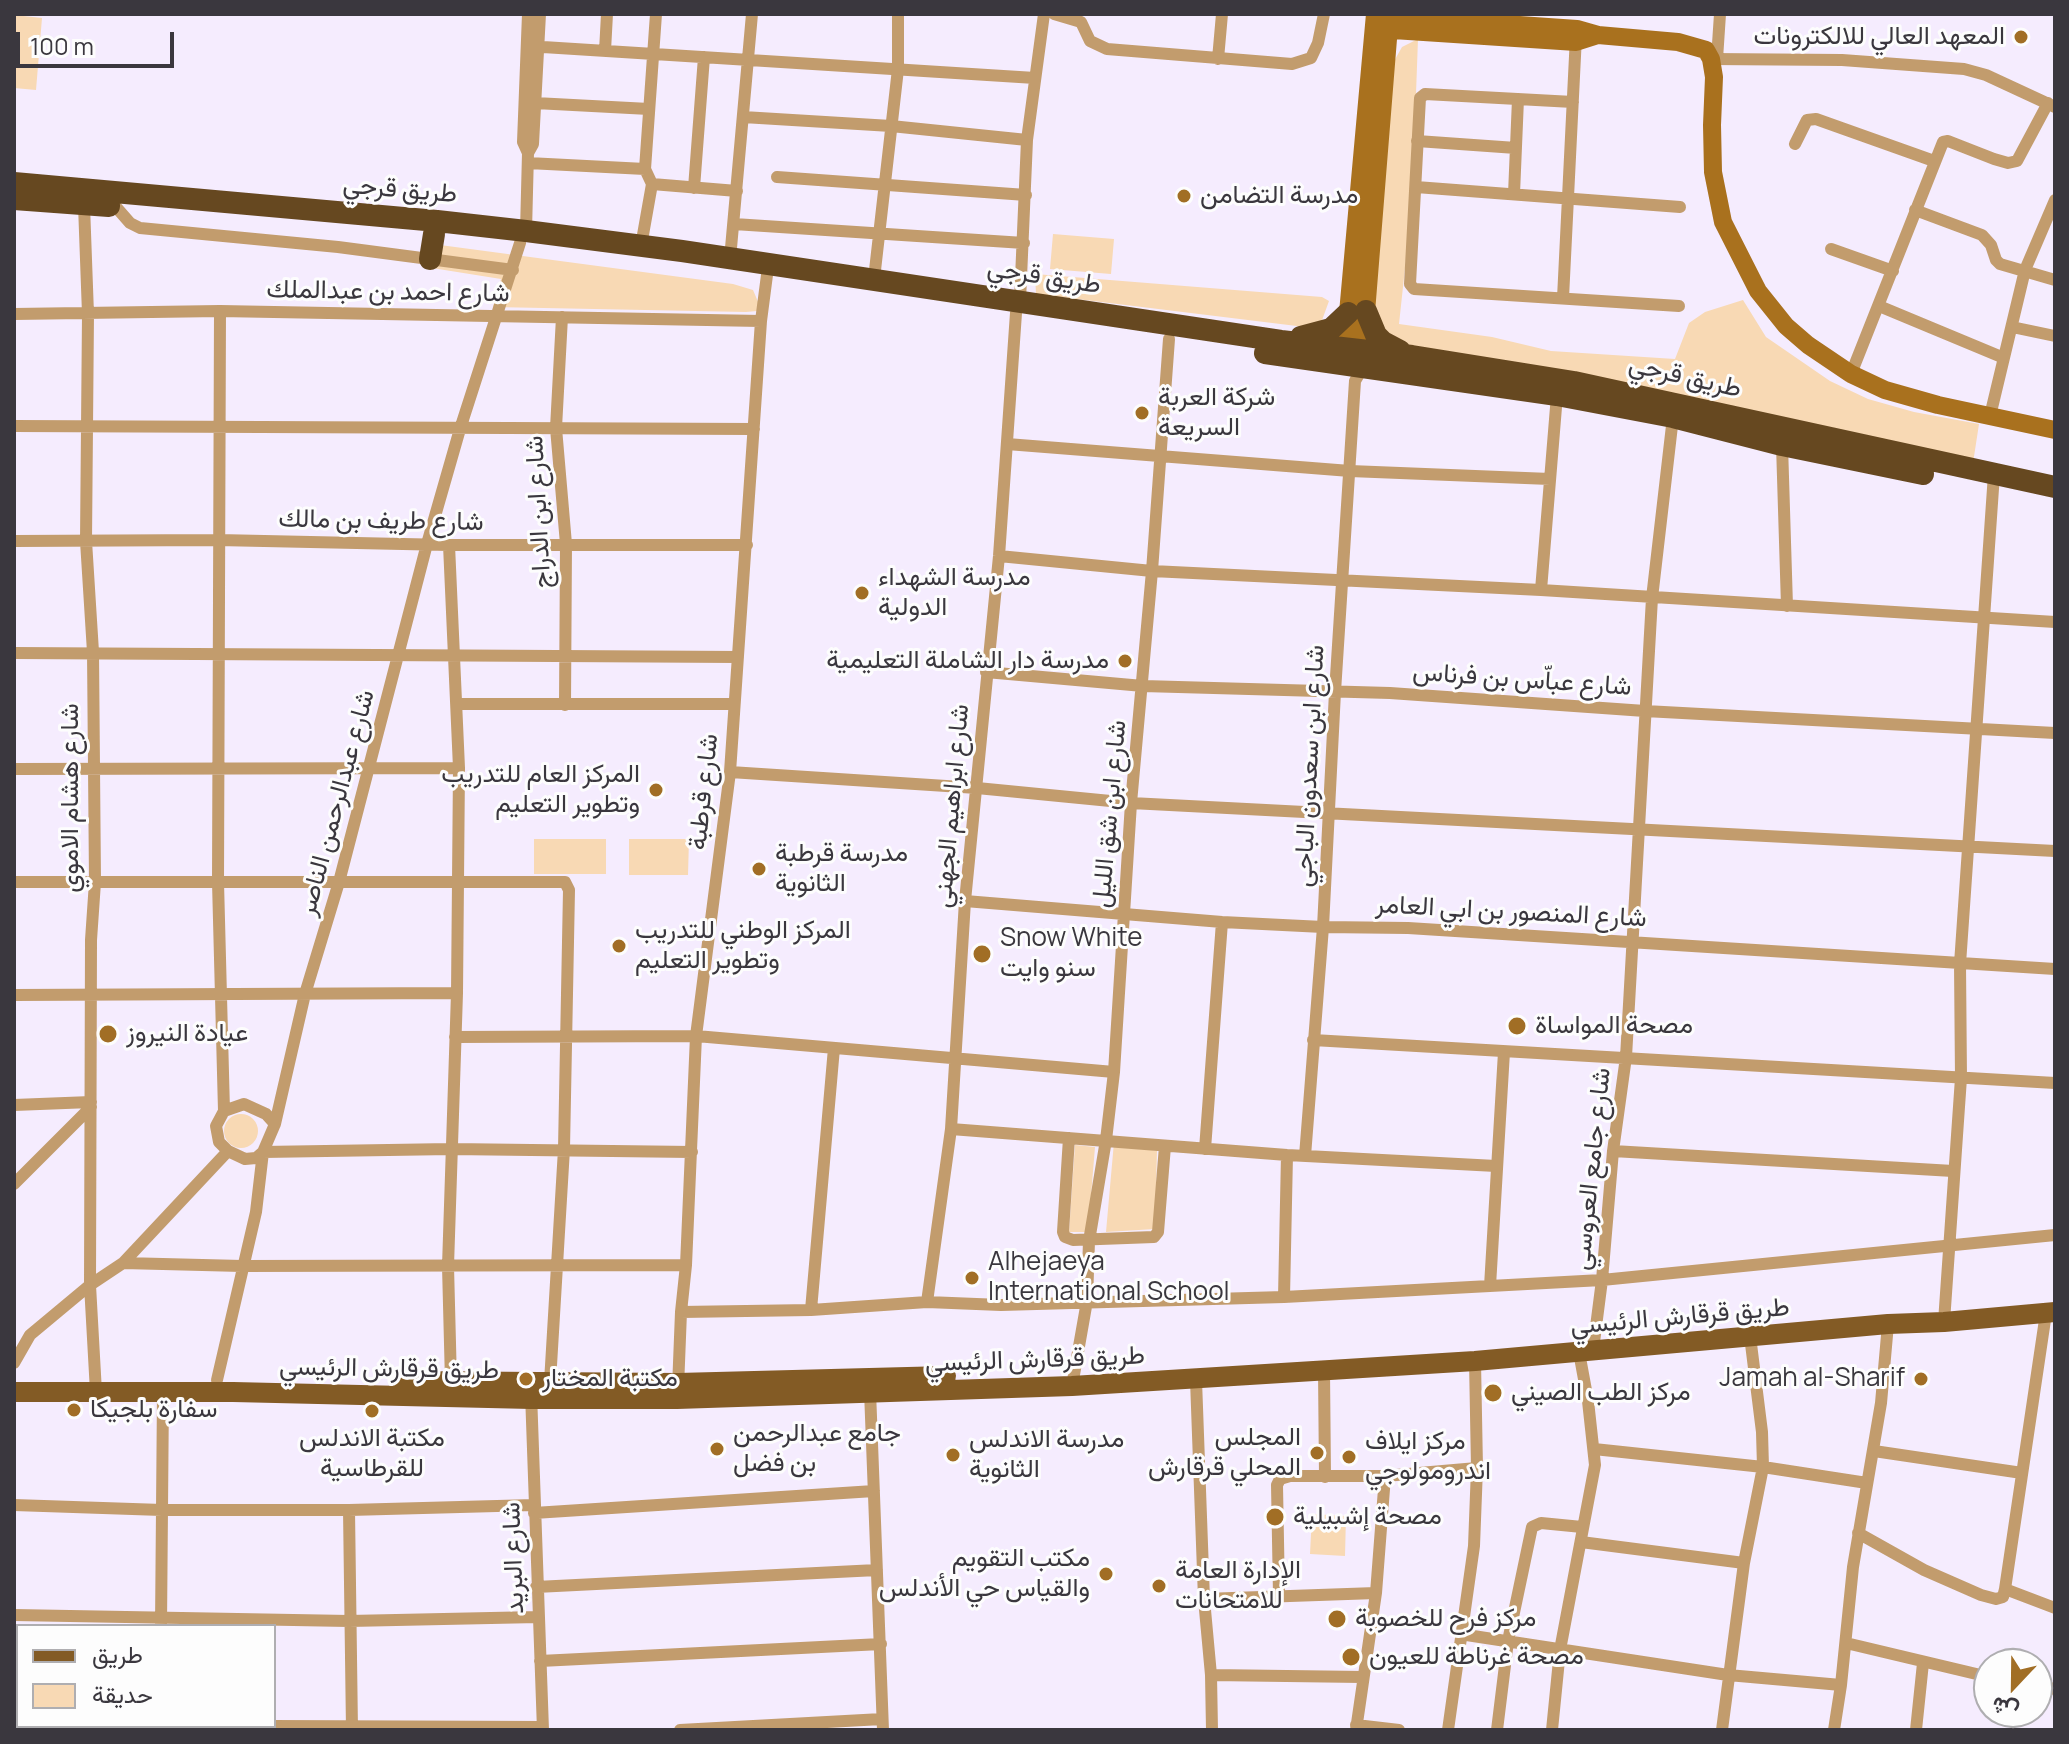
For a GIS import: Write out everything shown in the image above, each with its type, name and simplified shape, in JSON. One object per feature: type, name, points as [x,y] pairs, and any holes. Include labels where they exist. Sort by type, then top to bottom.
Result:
[{"type":"highway","name":"طريق قرجي","points":[[14,183],[437,221],[767,275],[1281,341],[1355,362],[1412,356],[1574,382],[1994,481],[2055,502]]},
{"type":"highway","name":"طريق قرجي","points":[[14,199],[434,234],[641,246],[874,279],[1169,339],[1355,362],[1557,395],[1673,417],[1782,445],[1994,481],[2055,487]]},
{"type":"highway","points":[[430,259],[434,234]]},
{"type":"highway","points":[[1281,341],[1325,332],[1357,312],[1383,342],[1412,356]]},
{"type":"main road","name":"طريق قرقارش الرئيسي","points":[[678,1391],[1073,1380],[1196,1380],[1475,1361],[1748,1324],[2052,1309]]},
{"type":"main road","name":"طريق قرقارش الرئيسي","points":[[14,1382],[163,1392],[335,1393],[537,1388],[870,1391],[1750,1336],[1944,1316]]},
{"type":"main road","name":"طريق قرقارش الرئيسي","points":[[14,1392],[217,1380],[451,1382],[537,1388]]},
{"type":"street","points":[[528,14],[533,46],[535,103],[533,144],[528,158]]},
{"type":"street","points":[[528,158],[523,142],[533,46],[540,14]]},
{"type":"street","points":[[605,51],[607,14]]},
{"type":"street","points":[[641,246],[652,184],[645,169],[656,14]]},
{"type":"street","points":[[730,259],[752,14]]},
{"type":"street","points":[[874,279],[898,69],[898,14]]},
{"type":"street","name":"شارع ابراهيم الجهني","points":[[927,1302],[951,1129],[965,901],[999,556],[1024,243],[1027,140],[1044,14]]},
{"type":"street","points":[[1054,14],[1081,22],[1090,41],[1107,49],[1292,64],[1305,62],[1316,49],[1324,14]]},
{"type":"street","points":[[1218,59],[1222,14]]},
{"type":"street","points":[[1720,14],[1714,59],[1713,172],[1723,222],[1758,291],[1773,311],[1808,345],[1851,374],[1885,390],[2055,430]]},
{"type":"street","points":[[1355,362],[1382,20],[1576,36],[1649,38],[1691,44],[1706,50],[1714,59],[1842,60],[1964,69],[1986,75],[2051,105],[2017,161],[2008,163],[1948,141],[1943,142],[1851,374]]},
{"type":"street","points":[[1563,298],[1576,36]]},
{"type":"street","points":[[533,46],[1035,78]]},
{"type":"street","points":[[694,188],[704,57]]},
{"type":"street","points":[[1573,102],[1425,94],[1418,104],[1410,284],[1414,289],[1679,306]]},
{"type":"street","points":[[1514,194],[1518,99]]},
{"type":"street","points":[[535,103],[649,109]]},
{"type":"street","points":[[743,117],[891,126],[1027,140]]},
{"type":"street","points":[[1795,144],[1807,120],[1816,119],[1934,161]]},
{"type":"street","points":[[1417,141],[1516,148]]},
{"type":"street","points":[[528,158],[645,169]]},
{"type":"street","name":"شارع عبدالرحمن الناصر","points":[[217,1380],[256,1212],[263,1152],[275,1124],[305,994],[339,882],[460,429],[523,237],[528,158]]},
{"type":"street","points":[[777,177],[1026,195]]},
{"type":"street","points":[[652,184],[737,191]]},
{"type":"street","points":[[1416,187],[1680,207]]},
{"type":"street","points":[[1990,416],[2025,270],[2055,200]]},
{"type":"street","name":"شارع هشام الاموي","points":[[84,205],[88,314],[86,541],[93,652],[95,882],[90,996],[90,1285],[96,1387]]},
{"type":"street","points":[[116,207],[130,223],[140,228],[316,245],[513,270]]},
{"type":"street","points":[[1915,210],[1982,235],[1991,245],[1997,262],[2055,280]]},
{"type":"street","points":[[734,224],[1024,243]]},
{"type":"street","points":[[1831,249],[1893,271]]},
{"type":"street","name":"شارع قرطبة","points":[[678,1391],[696,1036],[730,772],[761,321],[767,275]]},
{"type":"street","points":[[1879,306],[2004,358]]},
{"type":"street","points":[[220,311],[218,882],[224,1111],[216,1134],[219,1142],[228,1151],[245,1159],[256,1158],[263,1152],[451,1149],[692,1152]]},
{"type":"street","name":"شارع احمد بن عبدالملك","points":[[14,314],[220,311],[761,321]]},
{"type":"street","name":"شارع ابن الدراج","points":[[562,317],[556,428],[566,544],[565,705]]},
{"type":"street","points":[[2012,327],[2055,336]]},
{"type":"street","name":"شارع ابن شق الليل","points":[[1073,1380],[1087,1301],[1089,1241],[1114,1072],[1131,803],[1143,686],[1169,339]]},
{"type":"street","name":"شارع ابن سعدون الباجي","points":[[1305,1156],[1323,927],[1355,362]]},
{"type":"street","points":[[1541,590],[1557,395]]},
{"type":"street","name":"شارع جامع العروسي","points":[[1552,1730],[1560,1650],[1592,1482],[1594,1449],[1588,1347],[1602,1280],[1613,1151],[1626,1057],[1652,598],[1673,417]]},
{"type":"street","points":[[14,426],[754,429]]},
{"type":"street","points":[[1007,444],[1350,471],[1550,479]]},
{"type":"street","points":[[1782,445],[1787,606]]},
{"type":"street","points":[[1944,1316],[1961,1078],[1960,964],[1994,481]]},
{"type":"street","name":"شارع طريف بن مالك","points":[[14,541],[747,545]]},
{"type":"street","points":[[449,545],[459,768],[457,993],[448,1266],[451,1382]]},
{"type":"street","points":[[999,556],[1152,571],[1541,590],[2055,622]]},
{"type":"street","points":[[14,653],[738,657]]},
{"type":"street","name":"شارع عباّس بن فرناس","points":[[986,672],[1143,686],[1390,693],[1645,711],[2055,733]]},
{"type":"street","points":[[458,704],[734,704]]},
{"type":"street","points":[[14,769],[459,768]]},
{"type":"street","points":[[730,772],[977,788],[1131,803],[2055,851]]},
{"type":"street","name":"شارع البريد","points":[[457,882],[561,881],[567,885],[564,1149],[557,1265],[537,1388],[534,1509],[542,1728]]},
{"type":"street","points":[[14,882],[457,882]]},
{"type":"street","name":"شارع المنصور بن ابي العامر","points":[[965,901],[1222,922],[1408,928],[2055,969]]},
{"type":"street","points":[[1205,1149],[1222,922]]},
{"type":"street","points":[[14,995],[457,993]]},
{"type":"street","points":[[455,1037],[696,1036],[1114,1072]]},
{"type":"street","points":[[1313,1040],[2055,1083]]},
{"type":"street","points":[[811,1310],[834,1048]]},
{"type":"street","points":[[1490,1286],[1504,1052]]},
{"type":"street","points":[[14,1105],[91,1104]]},
{"type":"street","points":[[14,1184],[91,1104]]},
{"type":"street","points":[[224,1111],[244,1104],[266,1114],[275,1124]]},
{"type":"street","points":[[951,1129],[1287,1155],[1496,1166]]},
{"type":"street","points":[[1069,1138],[1063,1232],[1065,1237],[1073,1240],[1150,1239],[1156,1235],[1165,1146]]},
{"type":"street","points":[[14,1363],[30,1335],[90,1285],[123,1263],[228,1151]]},
{"type":"street","points":[[1613,1151],[1953,1171]]},
{"type":"street","points":[[1284,1297],[1287,1155]]},
{"type":"street","points":[[681,1312],[811,1310],[927,1302],[1001,1305],[1284,1297],[1602,1280],[2055,1235]]},
{"type":"street","points":[[123,1263],[242,1266],[686,1265]]},
{"type":"street","points":[[1858,1533],[1924,1570],[1981,1595],[1996,1599],[2003,1597],[2052,1309]]},
{"type":"street","points":[[1834,1730],[1858,1533],[1881,1403],[1888,1324]]},
{"type":"street","points":[[1722,1730],[1744,1563],[1763,1467],[1762,1432],[1750,1336]]},
{"type":"street","points":[[1448,1730],[1474,1546],[1477,1468],[1475,1361]]},
{"type":"street","points":[[1324,1371],[1325,1477]]},
{"type":"street","points":[[1196,1380],[1212,1730]]},
{"type":"street","points":[[680,1730],[882,1725],[870,1391]]},
{"type":"street","points":[[161,1622],[163,1392]]},
{"type":"street","points":[[1594,1449],[1763,1467],[1867,1483]]},
{"type":"street","points":[[1874,1451],[2022,1473]]},
{"type":"street","points":[[1279,1595],[1278,1482],[1290,1476],[1385,1476],[1477,1468]]},
{"type":"street","points":[[1385,1476],[1376,1593],[1356,1728],[1399,1730]]},
{"type":"street","points":[[14,1505],[162,1510],[534,1509],[874,1491]]},
{"type":"street","points":[[349,1510],[352,1729]]},
{"type":"street","points":[[1497,1730],[1508,1641],[1532,1527],[1541,1523],[1582,1527]]},
{"type":"street","points":[[1581,1542],[1744,1563]]},
{"type":"street","points":[[536,1587],[877,1570]]},
{"type":"street","points":[[2005,1589],[2055,1608]]},
{"type":"street","points":[[1204,1599],[1376,1593]]},
{"type":"street","points":[[14,1615],[161,1622],[538,1617]]},
{"type":"street","points":[[1460,1634],[1728,1675],[1841,1685]]},
{"type":"street","points":[[1846,1643],[1973,1674]]},
{"type":"street","points":[[540,1661],[881,1644]]},
{"type":"street","points":[[1916,1730],[1923,1663]]},
{"type":"street","points":[[1211,1675],[1362,1677]]},
{"type":"street","points":[[276,1726],[542,1728]]},
{"type":"green space","points":[[14,15],[42,18],[36,90],[14,88]]},
{"type":"green space","points":[[1418,39],[1412,203],[1399,324],[1492,337],[1551,351],[1675,359],[1689,323],[1705,312],[1743,300],[1766,337],[1830,381],[1868,399],[1914,412],[1979,424],[1973,463],[1397,345],[1381,325],[1374,308],[1393,63],[1402,47]]},
{"type":"green space","points":[[1053,234],[1114,239],[1111,274],[1050,269]]},
{"type":"green space","points":[[440,245],[733,284],[753,290],[759,304],[757,311],[746,312],[493,307],[501,279],[432,268]]},
{"type":"green space","points":[[1035,274],[1322,297],[1329,301],[1321,323],[1313,328],[1036,294]]},
{"type":"green space","points":[[534,839],[606,839],[606,874],[534,874]]},
{"type":"green space","points":[[629,839],[689,839],[688,875],[629,875]]},
{"type":"green space","points":[[241,1114],[253,1119],[258,1131],[253,1143],[241,1148],[229,1143],[224,1131],[229,1119]]},
{"type":"green space","points":[[1114,1142],[1157,1151],[1155,1229],[1106,1232]]},
{"type":"green space","points":[[1075,1145],[1095,1147],[1088,1232],[1069,1232]]},
{"type":"green space","points":[[1312,1514],[1346,1516],[1345,1556],[1310,1554]]},
{"type":"place","name":"المعهد العالي للالكترونات","points":[[2021,37]]},
{"type":"place","name":"مدرسة التضامن","points":[[1184,196]]},
{"type":"place","name":"شركة العربة السريعة","points":[[1142,413]]},
{"type":"place","name":"مدرسة الشهداء الدولية","points":[[862,593]]},
{"type":"place","name":"مدرسة دار الشاملة التعليمية","points":[[1125,661]]},
{"type":"place","name":"المركز العام للتدريب وتطوير التعليم","points":[[656,790]]},
{"type":"place","name":"مدرسة قرطبة الثانوية","points":[[759,869]]},
{"type":"place","name":"المركز الوطني للتدريب وتطوير التعليم","points":[[619,946]]},
{"type":"place","name":"Snow White سنو وايت","points":[[982,954]]},
{"type":"place","name":"مصحة المواساة","points":[[1517,1026]]},
{"type":"place","name":"عيادة النيروز","points":[[108,1034]]},
{"type":"place","name":"Alhejaeya International School","points":[[972,1278]]},
{"type":"place","name":"مكتبة المختار","points":[[526,1379]]},
{"type":"place","name":"Jamah al-Sharif","points":[[1921,1379]]},
{"type":"place","name":"مركز الطب الصيني","points":[[1493,1393]]},
{"type":"place","name":"سفارة بلجيكا","points":[[74,1410]]},
{"type":"place","name":"مكتبة الاندلس للقرطاسية","points":[[372,1411]]},
{"type":"place","name":"جامع عبدالرحمن بن فضل","points":[[717,1449]]},
{"type":"place","name":"المجلس المحلي قرقارش","points":[[1317,1453]]},
{"type":"place","name":"مدرسة الاندلس الثانوية","points":[[953,1455]]},
{"type":"place","name":"مركز ايلاف اندرومولوجي","points":[[1349,1457]]},
{"type":"place","name":"مصحة إشبيلية","points":[[1275,1517]]},
{"type":"place","name":"مكتب التقويم والقياس حي الأندلس","points":[[1106,1574]]},
{"type":"place","name":"الإدارة العامة للامتحانات","points":[[1159,1586]]},
{"type":"place","name":"مركز فرح للخصوبة","points":[[1337,1619]]},
{"type":"place","name":"مصحة غرناطة للعيون","points":[[1351,1657]]}]
